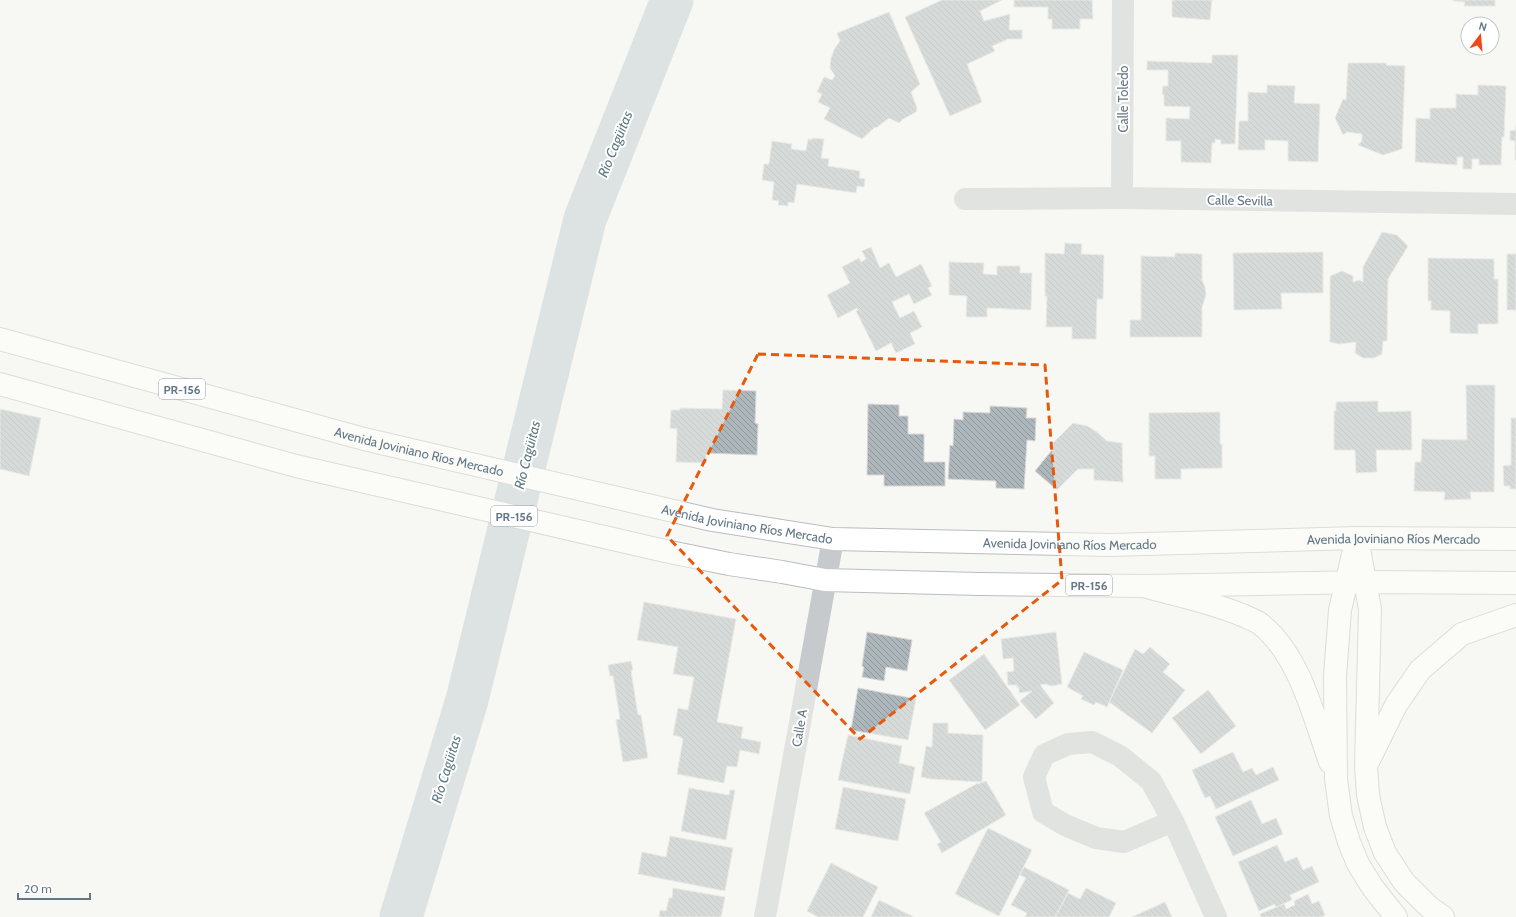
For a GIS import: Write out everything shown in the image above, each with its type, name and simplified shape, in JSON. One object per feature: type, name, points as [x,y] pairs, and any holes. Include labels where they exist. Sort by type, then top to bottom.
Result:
[{"type":"main road","name":"Avenida Joviniano Ríos Mercado","points":[[0,339],[364,439],[712,520],[833,539],[1110,545],[1357,538],[1516,539]]},
{"type":"main road","name":"PR-156","points":[[0,384],[296,466],[665,551],[729,564],[825,580],[1143,586],[1356,582],[1516,583]]},
{"type":"main road","points":[[1357,538],[1356,582],[1340,610],[1335,676],[1336,779],[1341,816],[1358,864],[1373,888],[1396,917]]},
{"type":"main road","points":[[1356,582],[1370,609],[1366,764],[1368,795],[1375,826],[1385,853],[1404,882],[1429,907],[1443,917]]},
{"type":"main road","points":[[1143,586],[1226,608],[1258,622],[1272,635],[1289,656],[1308,699],[1336,779]]},
{"type":"main road","points":[[1366,764],[1396,705],[1420,670],[1462,634],[1516,615]]},
{"type":"street","name":"Calle Toledo","points":[[1122,198],[1124,0]]},
{"type":"street","name":"Calle Sevilla","points":[[965,198],[1122,198],[1516,204]]},
{"type":"street","name":"Calle A","points":[[764,917],[833,539]]},
{"type":"street","points":[[1173,821],[1124,842],[1096,838],[1065,825],[1043,812],[1034,776],[1044,755],[1068,744],[1092,742],[1120,756],[1151,782],[1173,821],[1216,917]]},
{"type":"highlighted area","points":[[758,354],[1045,365],[1062,580],[860,739],[667,536]]},
{"type":"building","points":[[942,0],[1002,0],[980,11],[984,21],[1010,14],[1009,30],[1022,30],[1022,39],[1008,39],[992,46],[995,51],[967,64],[982,102],[950,116],[905,17]]},
{"type":"building","points":[[1014,0],[1092,0],[1093,19],[1080,19],[1080,29],[1052,29],[1052,19],[1048,19],[1048,7],[1014,7]]},
{"type":"building","points":[[1172,0],[1212,0],[1210,20],[1172,17]]},
{"type":"building","points":[[1453,0],[1495,0],[1495,6],[1464,6],[1465,2]]},
{"type":"building","points":[[889,12],[920,84],[911,92],[917,108],[916,112],[899,123],[889,118],[876,128],[875,127],[862,139],[824,119],[830,108],[818,102],[822,94],[817,92],[824,77],[832,80],[835,76],[830,68],[831,58],[840,41],[837,33]]},
{"type":"building","points":[[1212,55],[1238,55],[1235,144],[1221,144],[1221,140],[1215,139],[1215,143],[1212,143],[1211,163],[1181,162],[1181,141],[1166,141],[1166,118],[1189,119],[1190,107],[1164,106],[1164,95],[1162,94],[1163,86],[1168,86],[1168,70],[1147,70],[1147,61],[1212,63]]},
{"type":"building","points":[[1348,63],[1386,63],[1386,65],[1405,66],[1402,149],[1383,155],[1358,145],[1362,141],[1362,134],[1347,132],[1343,135],[1335,118],[1343,99],[1346,100]]},
{"type":"building","points":[[1267,85],[1295,86],[1294,103],[1320,104],[1318,162],[1288,161],[1288,141],[1265,140],[1265,150],[1238,150],[1239,121],[1248,121],[1248,92],[1267,93]]},
{"type":"building","points":[[1478,85],[1506,86],[1504,137],[1502,137],[1501,165],[1479,165],[1479,159],[1472,159],[1472,169],[1463,169],[1463,157],[1457,157],[1457,165],[1415,162],[1416,118],[1430,119],[1430,108],[1456,108],[1456,94],[1478,95]]},
{"type":"building","points":[[1516,130],[1515,160],[1515,141],[1510,140],[1510,131]]},
{"type":"building","points":[[812,138],[824,139],[821,158],[829,159],[828,166],[860,171],[859,178],[865,179],[864,187],[857,186],[856,193],[797,184],[794,203],[788,202],[788,206],[778,205],[779,201],[772,200],[774,182],[762,180],[764,164],[769,164],[772,141],[792,144],[791,149],[806,151],[808,139],[812,140]]},
{"type":"building","points":[[1382,232],[1397,235],[1408,246],[1388,279],[1387,341],[1383,341],[1382,354],[1374,358],[1363,358],[1355,353],[1356,342],[1339,344],[1330,342],[1330,276],[1342,271],[1353,276],[1353,282],[1359,280],[1363,282],[1363,267]]},
{"type":"building","points":[[1065,243],[1082,244],[1081,254],[1104,255],[1103,299],[1097,299],[1096,339],[1072,339],[1072,327],[1046,327],[1047,296],[1045,296],[1045,253],[1064,254]]},
{"type":"building","points":[[871,247],[880,268],[889,263],[896,277],[921,264],[932,286],[928,288],[932,295],[914,304],[909,294],[892,302],[900,318],[914,311],[922,327],[910,333],[915,344],[896,353],[891,343],[876,351],[856,311],[858,310],[857,308],[838,318],[827,295],[850,283],[842,267],[859,258],[861,262],[866,259],[862,251]]},
{"type":"building","points":[[1323,252],[1323,293],[1281,293],[1282,309],[1234,310],[1233,253]]},
{"type":"building","points":[[1175,253],[1202,254],[1202,280],[1206,295],[1202,307],[1202,337],[1130,337],[1130,320],[1141,320],[1141,256],[1175,257]]},
{"type":"building","points":[[1507,254],[1516,254],[1516,310],[1507,310]]},
{"type":"building","points":[[1428,258],[1494,259],[1494,279],[1498,279],[1498,324],[1478,324],[1478,334],[1450,333],[1450,311],[1431,310],[1431,301],[1428,301]]},
{"type":"building","points":[[949,262],[984,263],[983,274],[997,275],[997,266],[1020,266],[1020,273],[1032,273],[1031,310],[987,308],[987,317],[966,317],[967,296],[949,295]]},
{"type":"building","points":[[1466,385],[1495,385],[1494,492],[1470,492],[1471,499],[1444,500],[1445,492],[1414,491],[1415,462],[1421,462],[1422,439],[1467,440]]},
{"type":"building","points":[[723,390],[756,391],[755,423],[758,424],[757,455],[706,453],[706,463],[676,462],[677,429],[670,428],[671,410],[680,410],[680,408],[722,409]]},
{"type":"building","points":[[1378,401],[1378,412],[1411,411],[1412,450],[1376,450],[1377,472],[1356,473],[1355,450],[1334,450],[1334,411],[1336,411],[1336,402]]},
{"type":"building","points":[[868,404],[899,405],[899,416],[908,416],[908,434],[924,434],[924,462],[945,462],[945,486],[884,486],[884,475],[867,475]]},
{"type":"building","points":[[990,406],[1027,408],[1026,418],[1036,418],[1035,441],[1027,440],[1024,489],[996,488],[996,481],[948,479],[950,445],[953,446],[954,419],[963,420],[963,412],[990,413]]},
{"type":"building","points":[[0,409],[41,418],[29,476],[0,469]]},
{"type":"building","points":[[1220,412],[1222,468],[1181,469],[1181,479],[1155,479],[1155,456],[1149,456],[1149,413]]},
{"type":"building","points":[[1511,418],[1516,418],[1516,489],[1510,489],[1510,486],[1504,486],[1503,466],[1511,465]]},
{"type":"building","points":[[1073,423],[1087,426],[1107,441],[1122,443],[1123,482],[1094,480],[1094,469],[1078,469],[1057,490],[1035,471],[1052,450],[1049,447]]},
{"type":"building","points":[[644,602],[736,619],[717,722],[743,727],[741,738],[761,742],[759,754],[740,750],[737,767],[727,766],[724,783],[677,774],[683,739],[673,735],[678,708],[688,710],[694,677],[673,674],[678,647],[637,640]]},
{"type":"building","points":[[867,632],[912,640],[907,671],[886,667],[884,681],[862,677],[864,667],[862,666]]},
{"type":"building","points":[[1056,632],[1062,684],[1052,686],[1045,684],[1040,685],[1054,703],[1036,719],[1020,701],[1032,691],[1019,693],[1019,687],[1017,688],[1017,685],[1008,685],[1007,672],[1014,671],[1013,658],[1003,659],[1001,639]]},
{"type":"building","points":[[1150,647],[1170,664],[1163,672],[1185,690],[1152,733],[1109,702],[1135,649],[1143,654]]},
{"type":"building","points":[[1084,652],[1123,670],[1107,707],[1096,702],[1094,705],[1081,699],[1083,696],[1067,687]]},
{"type":"building","points":[[984,654],[1020,705],[985,730],[949,680]]},
{"type":"building","points":[[631,661],[633,670],[631,671],[638,715],[641,715],[648,758],[623,762],[616,720],[620,719],[613,676],[610,676],[608,665]]},
{"type":"building","points":[[858,688],[916,699],[908,740],[851,730]]},
{"type":"building","points":[[1208,690],[1236,726],[1201,754],[1172,718]]},
{"type":"building","points":[[933,723],[948,723],[948,733],[983,735],[982,782],[921,777],[926,746],[932,747]]},
{"type":"building","points":[[848,735],[902,746],[899,763],[915,767],[910,794],[838,780]]},
{"type":"building","points":[[1233,752],[1243,772],[1252,768],[1256,775],[1273,767],[1279,780],[1216,809],[1210,796],[1205,798],[1192,770]]},
{"type":"building","points":[[986,781],[1006,815],[942,853],[937,844],[941,842],[924,813],[978,783]]},
{"type":"building","points":[[843,787],[906,799],[898,841],[835,829]]},
{"type":"building","points":[[689,788],[729,795],[730,790],[735,790],[726,840],[681,831]]},
{"type":"building","points":[[1251,800],[1262,824],[1276,818],[1283,834],[1233,856],[1215,817]]},
{"type":"building","points":[[988,828],[1032,850],[999,916],[955,894]]},
{"type":"building","points":[[670,836],[733,848],[725,891],[638,874],[642,852],[666,857]]},
{"type":"building","points":[[1277,845],[1285,862],[1297,857],[1303,870],[1312,866],[1319,882],[1290,895],[1292,900],[1276,907],[1275,904],[1259,911],[1238,862]]},
{"type":"building","points":[[831,863],[878,887],[863,917],[818,917],[807,911]]},
{"type":"building","points":[[1024,867],[1069,890],[1055,917],[1025,917],[1027,913],[1011,905],[1026,878],[1020,875]]},
{"type":"building","points":[[673,888],[725,897],[721,917],[659,917],[660,910],[666,911],[669,898],[672,898]]},
{"type":"building","points":[[1086,888],[1116,903],[1109,917],[1055,917],[1068,893],[1080,899]]},
{"type":"building","points":[[1308,894],[1312,904],[1319,901],[1325,915],[1322,917],[1261,917],[1260,914],[1284,904],[1286,909],[1295,905],[1294,901]]},
{"type":"building","points":[[879,900],[914,917],[871,917]]},
{"type":"building","points":[[1165,902],[1172,917],[1132,917]]},
{"type":"waterway","name":"Río Cagüitas","points":[[401,917],[467,700],[585,219],[672,0]]}]
